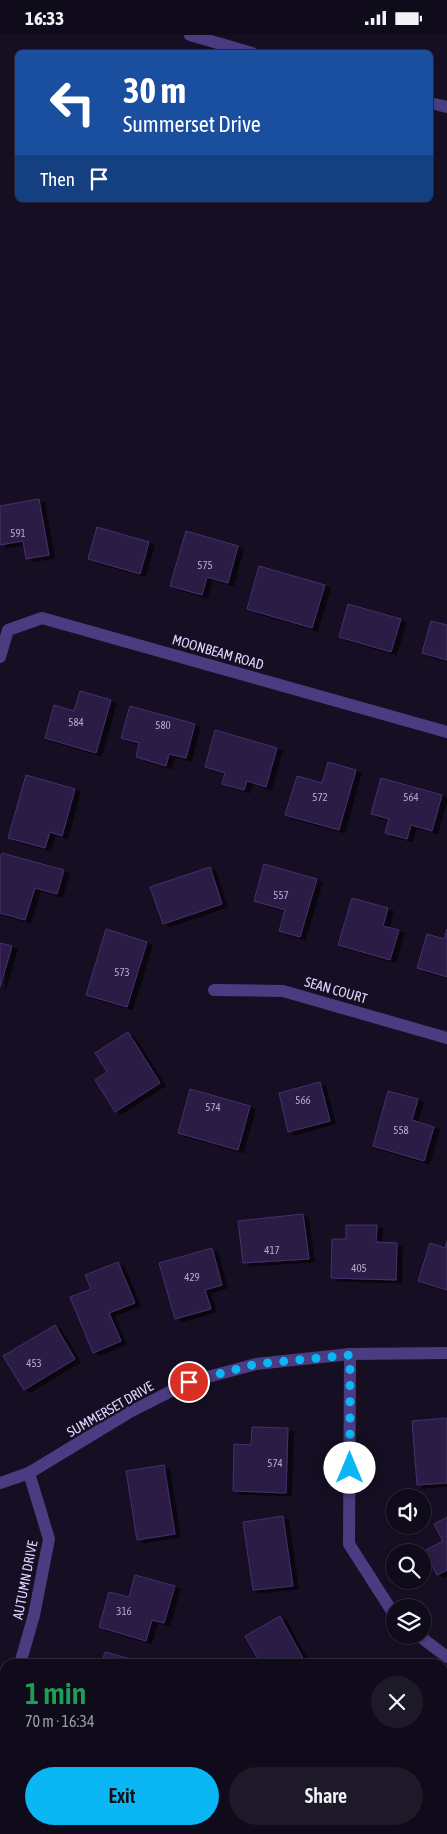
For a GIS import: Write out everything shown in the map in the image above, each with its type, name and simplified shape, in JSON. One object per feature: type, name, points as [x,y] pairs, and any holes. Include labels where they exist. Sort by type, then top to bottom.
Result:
[{"type":"street","points":[[190,35],[242,50]]},
{"type":"street","points":[[433,104],[447,107]]},
{"type":"street","name":"MOONBEAM ROAD","points":[[0,657],[8,630],[42,619],[447,732]]},
{"type":"street","name":"SEAN COURT","points":[[214,989],[283,991],[447,1038]]},
{"type":"street","name":"SUMMERSET DRIVE","points":[[0,1483],[29,1473],[128,1413],[189,1382],[256,1364],[350,1355],[447,1353]]},
{"type":"street","points":[[350,1355],[349,1544],[386,1602]]},
{"type":"street","name":"AUTUMN DRIVE","points":[[21,1659],[34,1615],[49,1539],[29,1473]]},
{"type":"street","points":[[430,1644],[447,1657]]},
{"type":"building","points":[[39,499],[49,555],[26,559],[23,541],[0,545],[0,506]]},
{"type":"building","points":[[97,527],[149,542],[140,574],[88,559]]},
{"type":"building","points":[[186,531],[238,546],[228,583],[207,577],[202,595],[170,586]]},
{"type":"building","points":[[259,566],[325,585],[312,628],[247,609]]},
{"type":"building","points":[[348,604],[401,619],[391,652],[339,637]]},
{"type":"building","points":[[431,621],[447,625],[447,660],[422,653]]},
{"type":"building","points":[[80,691],[111,700],[96,753],[45,738],[54,705],[74,711]]},
{"type":"building","points":[[130,706],[195,724],[186,758],[169,754],[166,766],[136,757],[139,743],[121,738]]},
{"type":"building","points":[[215,730],[277,748],[266,787],[247,781],[244,790],[222,784],[225,773],[205,767]]},
{"type":"building","points":[[328,762],[356,770],[339,830],[285,815],[297,776],[322,783]]},
{"type":"building","points":[[26,775],[75,789],[62,836],[50,832],[45,848],[8,838]]},
{"type":"building","points":[[381,778],[442,795],[432,831],[411,825],[407,839],[385,833],[389,819],[371,814]]},
{"type":"building","points":[[2,853],[64,870],[57,894],[35,888],[25,920],[0,913],[0,858]]},
{"type":"building","points":[[264,864],[317,879],[300,937],[279,931],[285,910],[254,901]]},
{"type":"building","points":[[210,867],[222,904],[163,924],[150,887]]},
{"type":"building","points":[[352,898],[388,908],[383,926],[399,930],[390,960],[338,945]]},
{"type":"building","points":[[106,929],[147,942],[127,1007],[86,995]]},
{"type":"building","points":[[447,929],[447,977],[417,968],[427,934],[444,939]]},
{"type":"building","points":[[0,943],[12,946],[0,987]]},
{"type":"building","points":[[128,1032],[160,1083],[115,1112],[95,1080],[107,1072],[95,1053]]},
{"type":"building","points":[[320,1082],[330,1121],[288,1132],[279,1093]]},
{"type":"building","points":[[190,1089],[250,1106],[238,1150],[178,1133]]},
{"type":"building","points":[[388,1091],[418,1099],[412,1120],[434,1127],[424,1161],[373,1146]]},
{"type":"building","points":[[303,1214],[309,1259],[243,1263],[238,1221]]},
{"type":"building","points":[[346,1225],[377,1225],[376,1242],[397,1243],[396,1280],[331,1278],[332,1239],[346,1239]]},
{"type":"building","points":[[447,1241],[447,1290],[418,1281],[430,1243],[445,1248]]},
{"type":"building","points":[[212,1248],[222,1285],[205,1290],[211,1309],[175,1319],[159,1263]]},
{"type":"building","points":[[118,1262],[135,1303],[109,1313],[121,1341],[93,1353],[70,1297],[91,1289],[85,1275]]},
{"type":"building","points":[[55,1325],[75,1359],[24,1390],[3,1356]]},
{"type":"building","points":[[447,1418],[447,1483],[417,1485],[412,1421]]},
{"type":"building","points":[[252,1427],[288,1428],[286,1493],[233,1491],[234,1444],[251,1445]]},
{"type":"building","points":[[164,1465],[175,1534],[137,1540],[126,1471]]},
{"type":"building","points":[[283,1516],[293,1586],[253,1590],[243,1522]]},
{"type":"building","points":[[447,1517],[447,1570],[437,1575],[431,1564],[431,1547],[443,1541],[434,1524]]},
{"type":"building","points":[[135,1575],[175,1586],[164,1623],[152,1620],[146,1641],[99,1627],[109,1592],[129,1597]]},
{"type":"building","points":[[280,1616],[303,1659],[258,1659],[245,1636]]},
{"type":"building","points":[[105,1652],[131,1659],[103,1659]]},
{"type":"route","points":[[189,1382],[256,1364],[350,1355],[350,1468]]}]
